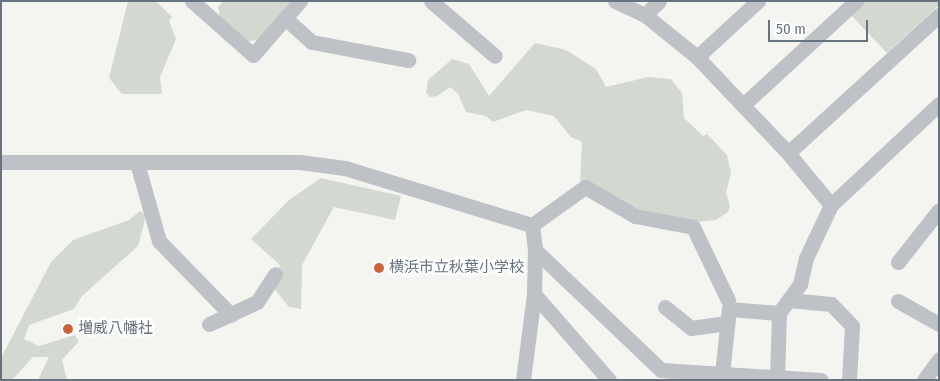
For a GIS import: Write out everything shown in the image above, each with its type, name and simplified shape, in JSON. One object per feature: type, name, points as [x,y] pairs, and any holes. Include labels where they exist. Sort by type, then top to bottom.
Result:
[{"type":"street","points":[[192,1],[208,7],[253,55],[300,1]]},
{"type":"street","points":[[431,1],[495,56]]},
{"type":"street","points":[[615,1],[645,15],[697,58],[788,153],[831,205]]},
{"type":"street","points":[[645,15],[659,1]]},
{"type":"street","points":[[697,58],[758,1]]},
{"type":"street","points":[[743,105],[856,1]]},
{"type":"street","points":[[788,153],[939,15]]},
{"type":"street","points":[[285,18],[312,42],[408,60]]},
{"type":"street","points":[[777,378],[779,313],[800,284],[806,258],[831,205],[939,104]]},
{"type":"street","points":[[1,162],[300,162],[345,168],[532,225]]},
{"type":"street","points":[[137,163],[159,241],[231,315]]},
{"type":"street","points":[[532,225],[585,187],[635,216],[693,227],[727,310],[722,374]]},
{"type":"street","points":[[898,262],[937,214]]},
{"type":"street","points":[[524,380],[534,294],[535,250],[532,225]]},
{"type":"street","points":[[535,250],[661,370],[821,380]]},
{"type":"street","points":[[209,324],[257,302],[275,274]]},
{"type":"street","points":[[534,294],[609,380]]},
{"type":"street","points":[[789,300],[831,304],[852,326],[849,380]]},
{"type":"street","points":[[898,301],[939,324]]},
{"type":"street","points":[[665,307],[691,328],[727,310],[779,313]]},
{"type":"street","points":[[924,380],[939,359]]},
{"type":"shaded area","points":[[128,1],[156,1],[172,17],[169,21],[176,39],[160,77],[162,94],[122,94],[109,78]]},
{"type":"shaded area","points":[[223,1],[291,1],[258,40],[248,41],[220,17],[218,7]]},
{"type":"shaded area","points":[[865,1],[939,1],[939,5],[887,53],[850,14]]},
{"type":"shaded area","points":[[535,43],[566,50],[596,69],[606,87],[648,77],[671,79],[682,93],[684,118],[703,136],[707,134],[727,155],[731,173],[726,193],[730,206],[728,212],[716,220],[685,223],[636,214],[580,186],[582,142],[571,137],[554,116],[526,110],[493,122],[486,116],[466,112],[458,94],[450,87],[437,96],[430,97],[426,93],[428,80],[452,59],[469,64],[489,96]]},
{"type":"shaded area","points":[[321,178],[401,196],[395,220],[334,207],[302,265],[301,309],[289,307],[272,286],[280,265],[251,239],[289,200]]},
{"type":"shaded area","points":[[140,211],[146,216],[138,246],[82,296],[74,309],[29,325],[24,339],[39,346],[75,335],[79,341],[62,360],[67,380],[38,380],[49,357],[33,357],[13,379],[1,380],[1,358],[51,262],[73,240],[129,220]]},
{"type":"place","name":"横浜市立秋葉小学校","points":[[379,268]]},
{"type":"place","name":"増威八幡社","points":[[68,329]]}]
